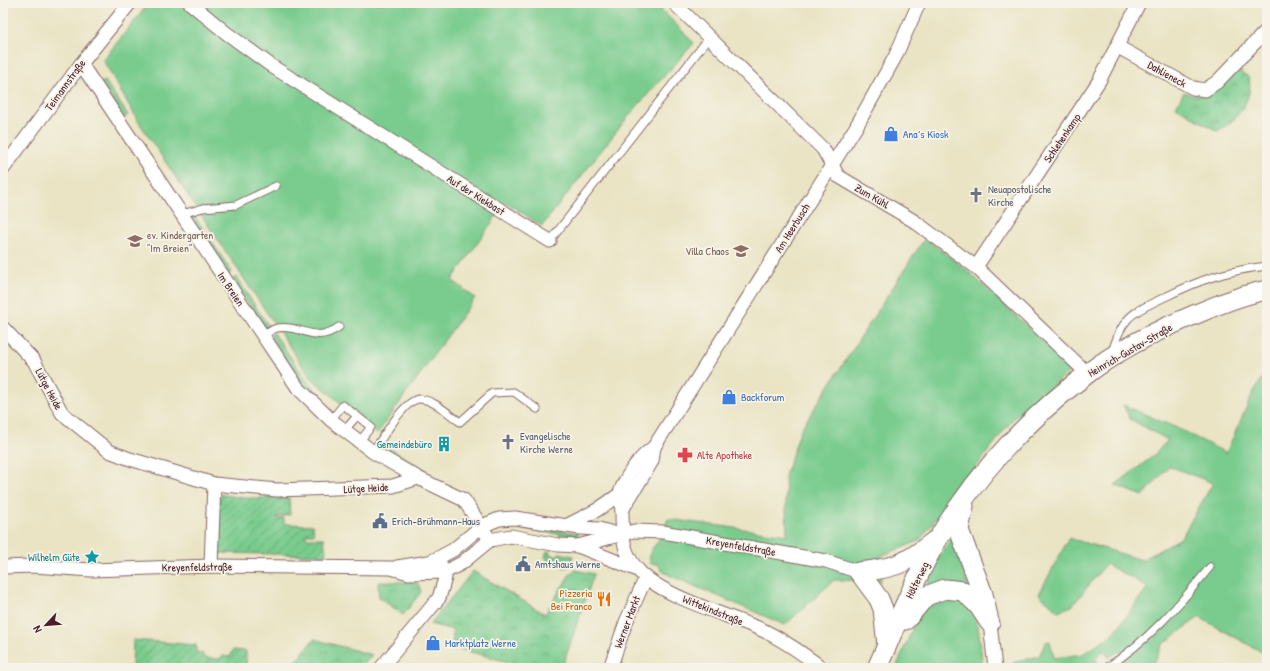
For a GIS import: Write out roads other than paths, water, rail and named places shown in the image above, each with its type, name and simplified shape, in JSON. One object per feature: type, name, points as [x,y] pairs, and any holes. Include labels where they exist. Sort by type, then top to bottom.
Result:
[{"type":"street","name":"Teimannstraße","points":[[3,169],[81,64],[130,3]]},
{"type":"street","name":"Auf der Kiekbast","points":[[190,3],[225,32],[273,67],[550,241]]},
{"type":"street","name":"Zum Kühl","points":[[674,3],[823,150],[838,176],[914,221],[976,267],[1087,373]]},
{"type":"street","name":"Am Heerbusch","points":[[620,494],[632,471],[643,455],[654,447],[856,127],[891,64],[919,3]]},
{"type":"street","name":"Schlehenkamp","points":[[976,267],[1081,109],[1118,47],[1139,3]]},
{"type":"street","name":"Dahlieneck","points":[[1118,47],[1193,88],[1205,90],[1217,82],[1267,30]]},
{"type":"street","name":"Im Breien","points":[[81,64],[298,388],[330,420],[344,431],[373,452],[418,478]]},
{"type":"street","name":"Heinrich-Gustav-Straße","points":[[966,497],[1000,455],[1026,428],[1046,408],[1087,373],[1110,358],[1178,321],[1219,305],[1267,290]]},
{"type":"street","name":"Lütge Heide","points":[[3,328],[34,361],[62,413],[109,451],[214,484],[277,490],[393,486],[418,478]]},
{"type":"street","name":"Am Heerbusch","points":[[622,510],[652,461],[654,447]]},
{"type":"street","points":[[418,478],[464,500],[490,540]]},
{"type":"street","points":[[211,566],[214,484]]},
{"type":"street","points":[[568,525],[597,510],[620,494],[622,510],[622,536]]},
{"type":"street","points":[[966,497],[959,530],[983,594],[990,623],[995,668]]},
{"type":"street","name":"Hölterweg","points":[[877,668],[913,589],[940,536],[966,497]]},
{"type":"street","name":"Kreyenfeldstraße","points":[[3,567],[33,566],[91,570],[211,566],[391,568],[429,562],[453,550],[482,526],[499,519],[514,518],[580,528],[599,529],[622,536]]},
{"type":"street","name":"Kreyenfeldstraße","points":[[578,546],[591,541],[622,536],[634,531],[663,532],[826,561],[859,572]]},
{"type":"street","name":"Kreyenfeldstraße","points":[[391,568],[409,573],[445,572],[462,563],[490,540],[511,536],[558,545],[578,546],[642,574]]},
{"type":"street","name":"Wittekindstraße","points":[[622,536],[625,548],[642,574],[664,590],[760,629],[796,649],[822,668]]},
{"type":"street","points":[[859,572],[887,569],[902,563],[912,558],[940,536]]},
{"type":"street","points":[[380,668],[439,598],[445,578],[445,572],[438,558]]},
{"type":"street","points":[[859,572],[879,599],[883,609],[887,645]]},
{"type":"street","name":"Werner Markt","points":[[610,668],[642,574]]},
{"type":"street","points":[[887,645],[918,604],[926,596],[945,589],[963,591],[978,605],[990,623]]},
{"type":"lane","name":"Auf der Kiekbast","points":[[550,241],[708,38]]},
{"type":"lane","points":[[182,214],[203,208],[236,205],[276,186]]},
{"type":"lane","points":[[1110,358],[1118,332],[1129,318],[1150,304],[1201,280],[1219,274],[1267,266]]},
{"type":"lane","points":[[263,336],[276,328],[296,329],[315,335],[324,335],[339,326]]},
{"type":"lane","points":[[373,452],[408,404],[419,399],[430,402],[460,422],[492,393],[514,392],[538,409]]},
{"type":"lane","points":[[330,420],[343,405],[371,427],[359,442]]},
{"type":"lane","points":[[344,431],[357,416]]},
{"type":"lane","points":[[1106,668],[1126,653],[1178,605],[1210,567]]},
{"type":"place","name":"Anaʼs Kiosk","points":[[891,134]]},
{"type":"place","name":"Neuapostolische Kirche","points":[[976,195]]},
{"type":"place","name":"ev. Kindergarten \"Im Breien\"","points":[[135,241]]},
{"type":"place","name":"Villa Chaos","points":[[741,251]]},
{"type":"place","name":"Backforum","points":[[729,397]]},
{"type":"place","name":"Evangelische Kirche Werne","points":[[508,442]]},
{"type":"place","name":"Gemeindebüro","points":[[444,444]]},
{"type":"place","name":"Alte Apotheke","points":[[685,455]]},
{"type":"place","name":"Erich-Brühmann-Haus","points":[[380,521]]},
{"type":"place","name":"Wilhelm Güte","points":[[92,557]]},
{"type":"place","name":"Amtshaus Werne","points":[[523,564]]},
{"type":"place","name":"Pizzeria Bei Franco","points":[[604,599]]},
{"type":"place","name":"Marktplatz Werne","points":[[433,643]]}]
